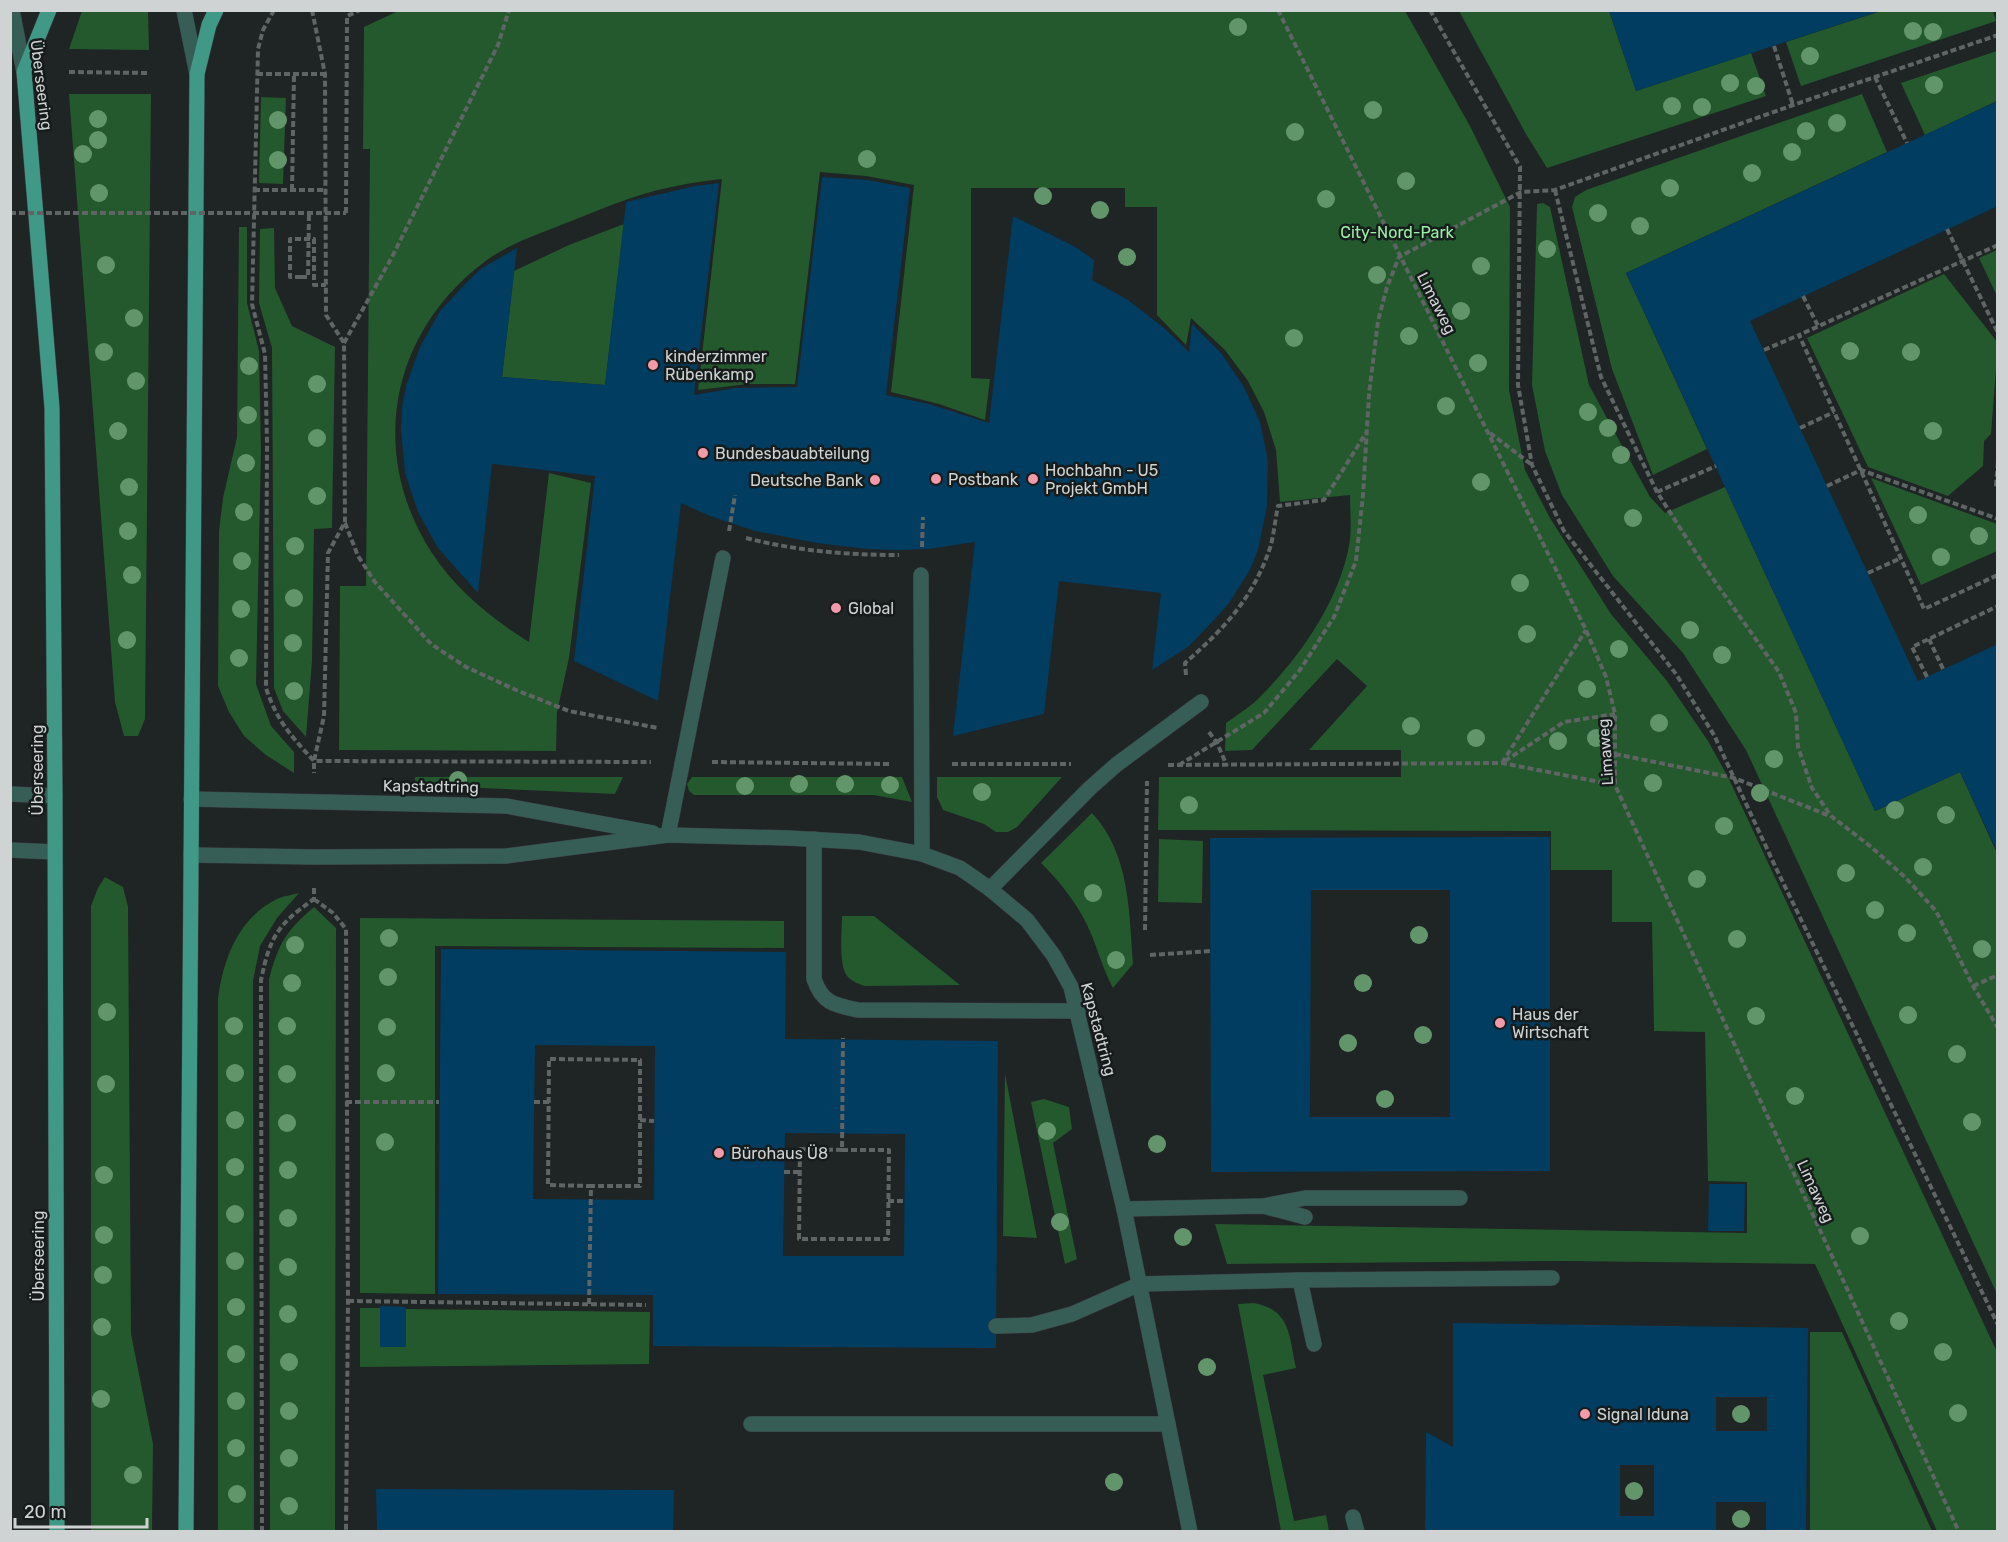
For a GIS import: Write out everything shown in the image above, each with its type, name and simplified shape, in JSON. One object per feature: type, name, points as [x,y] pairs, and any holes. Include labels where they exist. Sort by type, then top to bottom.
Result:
[{"type":"main road","points":[[24,72],[49,10]]},
{"type":"main road","points":[[186,1532],[197,74],[209,25],[216,10]]},
{"type":"main road","name":"Überseering","points":[[24,72],[51,408],[55,796],[57,1532]]},
{"type":"street","name":"Überseering","points":[[12,10],[24,72]]},
{"type":"street","points":[[184,10],[197,74]]},
{"type":"street","points":[[668,835],[723,558]]},
{"type":"street","points":[[921,575],[922,854]]},
{"type":"street","points":[[990,889],[1090,788],[1116,765],[1196,706]]},
{"type":"street","points":[[10,794],[55,796]]},
{"type":"street","name":"Kapstadtring","points":[[191,799],[506,806],[668,835],[859,842],[922,854],[960,868],[990,889],[1027,920],[1054,956],[1071,987],[1124,1209],[1190,1532]]},
{"type":"street","name":"Kapstadtring","points":[[191,855],[506,856],[668,835]]},
{"type":"street","points":[[814,839],[814,979],[819,993],[829,1002],[858,1010],[1078,1011]]},
{"type":"street","points":[[10,850],[55,852]]},
{"type":"street","points":[[1124,1209],[1263,1206],[1305,1197],[1460,1198]]},
{"type":"street","points":[[1263,1206],[1305,1217]]},
{"type":"street","points":[[996,1326],[1032,1324],[1072,1314],[1140,1284],[1552,1278]]},
{"type":"street","points":[[1300,1280],[1314,1344]]},
{"type":"street","points":[[751,1424],[1168,1424]]},
{"type":"path","points":[[274,10],[262,30],[256,74],[252,304],[265,354],[267,420],[266,688],[273,710],[287,732],[314,761],[324,716],[328,553],[345,522]]},
{"type":"path","points":[[312,10],[325,74],[326,315],[344,343]]},
{"type":"path","points":[[10,213],[345,213],[347,16],[360,10]]},
{"type":"path","points":[[509,10],[498,45],[392,257],[344,343],[345,522],[358,556],[375,582],[431,644],[466,667],[569,711],[688,733]]},
{"type":"path","name":"Limaweg","points":[[1278,10],[1586,630],[1606,678],[1615,714],[1616,785],[1959,1532]]},
{"type":"path","points":[[1430,10],[1520,167],[1518,385],[1532,465],[1564,531],[1676,674],[1714,735],[1998,1325]]},
{"type":"path","points":[[1178,766],[1264,713],[1300,670],[1334,616],[1356,561],[1363,495],[1369,394],[1378,321],[1399,257],[1521,192],[1555,190],[1998,35]]},
{"type":"path","points":[[1774,46],[1793,105]]},
{"type":"path","points":[[69,72],[150,73]]},
{"type":"path","points":[[256,74],[325,74]]},
{"type":"path","points":[[292,190],[294,74]]},
{"type":"path","points":[[1875,77],[1907,143]]},
{"type":"path","points":[[254,190],[326,190]]},
{"type":"path","points":[[1555,190],[1601,377],[1657,492],[1708,573],[1779,672],[1796,713],[1798,747],[1812,788],[1831,816],[1905,877],[1936,911],[1973,986],[1998,1028]]},
{"type":"path","points":[[309,213],[308,277],[290,277],[290,239],[314,239],[314,285],[326,285]]},
{"type":"path","points":[[1947,230],[1998,333]]},
{"type":"path","points":[[1764,350],[1998,245]]},
{"type":"path","points":[[1803,296],[1818,326]]},
{"type":"path","points":[[1798,335],[1924,609],[1998,575]]},
{"type":"path","points":[[1800,428],[1834,412]]},
{"type":"path","points":[[1487,431],[1532,465]]},
{"type":"path","points":[[1196,706],[1185,663],[1216,636],[1238,611],[1256,583],[1271,546],[1278,506],[1324,500],[1367,432]]},
{"type":"path","points":[[1998,462],[1996,485],[1998,488]]},
{"type":"path","points":[[1657,492],[1716,466]]},
{"type":"path","points":[[1827,486],[1861,470],[1998,519]]},
{"type":"path","points":[[728,533],[771,544],[824,553],[901,555]]},
{"type":"path","points":[[1868,573],[1901,558]]},
{"type":"path","points":[[1926,678],[1912,647],[1998,606]]},
{"type":"path","points":[[1502,763],[1586,630]]},
{"type":"path","points":[[1929,639],[1943,669]]},
{"type":"path","points":[[1502,763],[1564,722],[1615,714]]},
{"type":"path","points":[[1616,754],[1734,778],[1831,816]]},
{"type":"path","points":[[1502,763],[1616,785]]},
{"type":"path","points":[[1145,930],[1147,777]]},
{"type":"path","points":[[314,886],[314,899]]},
{"type":"path","points":[[314,899],[333,913],[345,929],[348,1301],[346,1532]]},
{"type":"path","points":[[262,1532],[261,980],[267,950],[279,929],[293,914],[314,899]]},
{"type":"path","points":[[1150,955],[1211,951]]},
{"type":"path","points":[[1973,986],[1998,975]]},
{"type":"path","points":[[842,1150],[843,1040]]},
{"type":"path","points":[[549,1059],[640,1060],[640,1186],[548,1185],[549,1102],[549,1059]]},
{"type":"path","points":[[346,1102],[440,1102]]},
{"type":"path","points":[[534,1102],[549,1102]]},
{"type":"path","points":[[640,1120],[654,1121]]},
{"type":"path","points":[[800,1149],[842,1150],[889,1150],[888,1239],[799,1239],[800,1149]]},
{"type":"path","points":[[784,1172],[799,1172]]},
{"type":"path","points":[[589,1304],[591,1186]]},
{"type":"path","points":[[888,1201],[904,1201]]},
{"type":"path","points":[[348,1301],[646,1305]]},
{"type":"green space","points":[[82,11],[148,11],[149,50],[69,49]]},
{"type":"green space","name":"City-Nord-Park","points":[[398,11],[1405,11],[1470,126],[1510,207],[1509,390],[1525,470],[1550,518],[1611,614],[1667,681],[1708,741],[1728,777],[1997,1352],[1997,1531],[1937,1531],[1815,1264],[1565,1261],[1227,1264],[1215,1224],[1747,1233],[1747,1182],[1708,1181],[1705,1032],[1654,1031],[1652,922],[1612,922],[1612,870],[1551,870],[1551,831],[1158,830],[1159,777],[1401,777],[1401,750],[1309,750],[1367,686],[1337,659],[1252,750],[1225,751],[1226,723],[1254,703],[1277,679],[1304,645],[1327,607],[1344,567],[1349,546],[1350,495],[1280,502],[1276,450],[1264,412],[1248,381],[1225,350],[1191,318],[1186,345],[1157,315],[1157,207],[1125,207],[1125,188],[971,188],[971,378],[990,379],[985,420],[939,404],[891,392],[914,185],[866,176],[820,172],[795,384],[748,384],[698,390],[722,179],[658,190],[630,198],[523,240],[487,260],[454,289],[428,322],[410,358],[399,396],[395,435],[400,475],[412,515],[442,567],[476,603],[529,642],[549,473],[591,483],[569,658],[557,712],[556,751],[339,750],[340,586],[366,586],[370,149],[363,149],[364,27]]},
{"type":"green space","points":[[1459,11],[1609,11],[1636,91],[1751,53],[1766,96],[1547,168]]},
{"type":"green space","points":[[1881,11],[1993,11],[1996,21],[1801,86],[1786,42]]},
{"type":"green space","points":[[1997,51],[1997,101],[1925,135],[1901,83]]},
{"type":"green space","points":[[69,94],[151,94],[145,719],[138,736],[124,736],[115,702]]},
{"type":"green space","points":[[1862,94],[1887,152],[1626,273],[1707,449],[1653,475],[1612,369],[1572,207],[1575,197],[1586,190]]},
{"type":"green space","points":[[261,97],[286,98],[283,184],[259,183]]},
{"type":"green space","points":[[1543,203],[1550,207],[1589,385],[1650,497],[1665,513],[1725,487],[1875,811],[1960,772],[1997,853],[1997,1294],[1746,750],[1683,653],[1613,576],[1562,495],[1545,451],[1532,385],[1537,204]]},
{"type":"green space","points":[[624,224],[605,385],[502,377],[514,271],[569,245]]},
{"type":"green space","points":[[239,227],[247,227],[247,303],[259,351],[261,451],[256,684],[271,726],[294,752],[294,773],[266,755],[244,736],[229,712],[218,686],[219,531],[223,498],[237,437]]},
{"type":"green space","points":[[274,228],[275,288],[292,326],[335,347],[332,528],[314,529],[312,661],[306,737],[283,711],[274,688],[272,348],[259,303],[260,229]]},
{"type":"green space","points":[[1997,250],[1997,296],[1979,258]]},
{"type":"green space","points":[[1944,274],[1998,343],[1991,434],[1984,441],[1983,466],[1948,496],[1868,467],[1807,338]]},
{"type":"green space","points":[[1871,478],[1997,524],[1997,551],[1921,585]]},
{"type":"green space","points":[[415,777],[623,777],[615,794],[415,785]]},
{"type":"green space","points":[[692,777],[902,777],[912,802],[874,795],[694,795],[689,791],[687,784]]},
{"type":"green space","points":[[937,777],[1062,777],[1017,827],[1008,832],[996,832],[984,824],[943,810],[937,797]]},
{"type":"green space","points":[[1092,813],[1105,829],[1114,846],[1121,865],[1128,904],[1133,964],[1113,988],[1077,906],[1041,863]]},
{"type":"green space","points":[[1159,839],[1203,841],[1202,903],[1158,902]]},
{"type":"green space","points":[[105,877],[123,887],[128,907],[131,1334],[153,1444],[152,1531],[91,1531],[91,906]]},
{"type":"green space","points":[[299,893],[277,918],[260,946],[253,981],[254,1531],[218,1531],[218,999],[229,955],[252,917],[263,907],[279,898]]},
{"type":"green space","points":[[314,907],[336,928],[335,1531],[270,1531],[269,979],[284,939]]},
{"type":"green space","points":[[842,916],[874,916],[960,985],[865,986],[854,982],[848,977],[843,965]]},
{"type":"green space","points":[[360,918],[784,921],[784,948],[435,946],[435,1294],[360,1293]]},
{"type":"green space","points":[[1005,1074],[1037,1238],[1003,1236]]},
{"type":"green space","points":[[1044,1099],[1069,1107],[1072,1129],[1053,1143],[1077,1259],[1065,1264],[1031,1102]]},
{"type":"green space","points":[[1254,1303],[1266,1306],[1282,1318],[1289,1335],[1296,1368],[1263,1375],[1294,1521],[1326,1515],[1329,1531],[1281,1531],[1238,1304]]},
{"type":"green space","points":[[360,1308],[380,1308],[380,1347],[405,1347],[406,1309],[650,1312],[649,1364],[360,1367]]},
{"type":"green space","points":[[1810,1332],[1842,1332],[1932,1531],[1810,1531]]},
{"type":"building","points":[[1609,10],[1880,10],[1880,11],[1636,91]]},
{"type":"building","points":[[1998,101],[1998,206],[1750,321],[1918,681],[1998,644],[1998,853],[1960,772],[1875,811],[1626,273]]},
{"type":"building","points":[[822,177],[868,180],[910,188],[886,395],[929,404],[989,423],[1013,216],[1074,246],[1094,260],[1092,280],[1128,300],[1164,328],[1189,352],[1192,324],[1221,353],[1244,387],[1260,422],[1268,460],[1267,506],[1258,550],[1250,570],[1229,603],[1188,647],[1152,670],[1161,593],[1059,581],[1044,714],[953,736],[975,542],[929,549],[898,550],[817,543],[755,531],[710,516],[681,503],[658,701],[574,661],[595,476],[492,464],[478,593],[438,548],[418,512],[405,473],[401,430],[402,407],[406,386],[420,347],[440,311],[467,282],[482,268],[517,248],[502,377],[605,385],[626,202],[695,186],[719,183],[694,395],[735,388],[797,387]]},
{"type":"building","name":"Haus der Wirtschaft","points":[[1550,837],[1550,1171],[1211,1172],[1210,838]],"holes":[[[1311,890],[1450,890],[1450,1117],[1310,1117]]]},
{"type":"building","name":"Bürohaus Ü8","points":[[441,949],[786,952],[785,1039],[998,1041],[996,1348],[653,1346],[653,1295],[438,1294]],"holes":[[[535,1045],[655,1046],[654,1200],[533,1199]],[[785,1133],[905,1134],[904,1256],[783,1256]]]},
{"type":"building","points":[[1709,1184],[1745,1184],[1744,1231],[1708,1231]]},
{"type":"building","points":[[380,1306],[406,1307],[406,1347],[380,1347]]},
{"type":"building","name":"Signal Iduna","points":[[1453,1323],[1808,1328],[1806,1532],[1766,1532],[1766,1502],[1716,1502],[1716,1532],[1425,1532],[1426,1432],[1453,1447]],"holes":[[[1716,1397],[1767,1397],[1767,1431],[1716,1431]],[[1620,1465],[1654,1465],[1654,1516],[1620,1516]]]},
{"type":"building","points":[[376,1489],[674,1490],[673,1532],[377,1532]]},
{"type":"place","name":"kinderzimmer Rübenkamp","points":[[653,365]]},
{"type":"place","name":"Bundesbauabteilung","points":[[703,453]]},
{"type":"place","name":"Postbank","points":[[936,479]]},
{"type":"place","name":"Hochbahn - U5 Projekt GmbH","points":[[1033,479]]},
{"type":"place","name":"Deutsche Bank","points":[[875,480]]},
{"type":"place","name":"Global","points":[[836,608]]},
{"type":"place","name":"Haus der Wirtschaft","points":[[1500,1023]]},
{"type":"place","name":"Bürohaus Ü8","points":[[719,1153]]},
{"type":"place","name":"Signal Iduna","points":[[1585,1414]]}]
